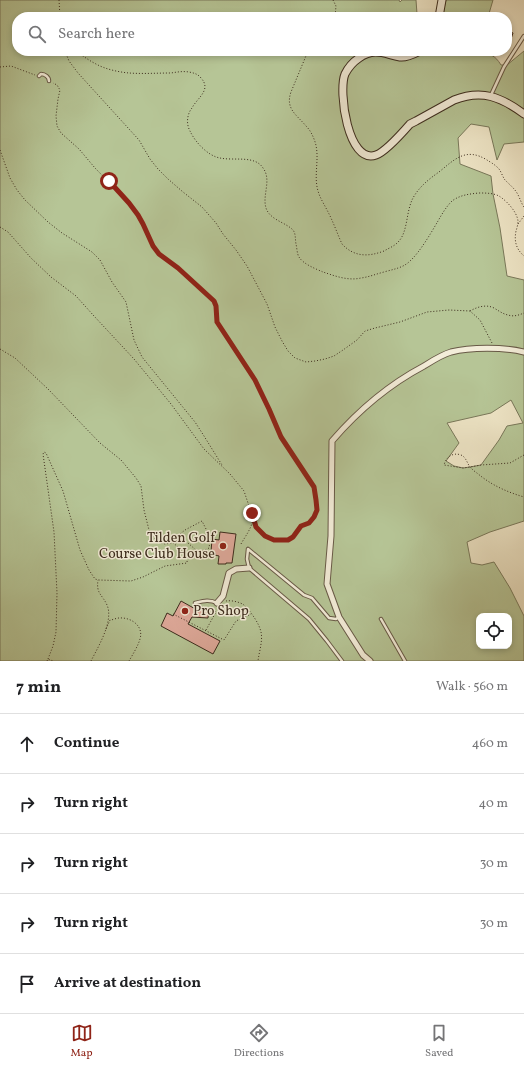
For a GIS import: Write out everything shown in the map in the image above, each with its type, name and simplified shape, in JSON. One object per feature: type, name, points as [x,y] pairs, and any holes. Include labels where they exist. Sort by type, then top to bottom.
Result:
[{"type":"street","points":[[440,12],[442,0]]},
{"type":"street","points":[[362,56],[358,58],[346,71],[342,93],[347,123],[354,142],[359,150],[365,154],[372,156],[380,153],[416,120],[460,98],[474,95],[490,96],[507,102],[524,114]]},
{"type":"street","points":[[400,56],[411,56]]},
{"type":"street","points":[[370,661],[363,655],[340,617],[327,584],[331,536],[332,441],[357,415],[394,384],[438,358],[451,352],[462,350],[495,349],[524,352]]},
{"type":"street","points":[[215,602],[223,596],[229,573],[236,569],[249,568]]},
{"type":"lane","points":[[512,55],[524,36]]},
{"type":"lane","points":[[490,96],[511,56]]},
{"type":"lane","points":[[38,76],[44,74],[48,77],[49,81]]},
{"type":"lane","points":[[340,617],[336,619],[329,618],[312,598],[304,595],[248,549],[247,559],[249,568],[310,619],[342,661]]},
{"type":"lane","points":[[195,603],[206,600],[215,602]]},
{"type":"lane","points":[[381,619],[405,661]]},
{"type":"path","points":[[59,0],[60,12]]},
{"type":"path","points":[[333,0],[336,6],[336,12]]},
{"type":"path","points":[[67,56],[78,73],[139,140],[150,159],[158,169],[178,188],[202,207],[216,223],[246,266],[267,304],[275,327],[282,341],[288,351],[295,358],[306,362],[334,356],[357,340],[365,331],[400,322],[426,312],[450,310],[470,311],[478,307],[486,307],[493,308],[510,316],[517,316],[524,313]]},
{"type":"path","points":[[83,56],[97,64],[118,71],[149,74],[188,72],[196,74],[202,79],[205,84],[204,91],[188,116],[187,124],[190,131],[200,144],[213,156],[232,160],[251,160],[262,165],[267,177],[264,200],[267,211],[275,219],[291,228],[295,234],[297,250],[300,258],[304,262],[322,271],[344,278],[359,279],[404,266],[411,260],[430,235],[451,202],[467,194],[493,194],[500,197],[515,212],[518,224],[515,238],[516,243],[520,252],[524,256]]},
{"type":"path","points":[[306,56],[291,92],[289,103],[294,113],[307,126],[315,141],[317,150],[316,180],[318,190],[342,244],[348,250],[367,256],[394,246],[401,238],[413,199],[426,182],[454,160],[465,154],[481,156],[496,166],[517,193],[521,204],[524,207]]},
{"type":"path","points":[[0,67],[11,66],[38,76]]},
{"type":"path","points":[[0,227],[8,232],[51,278],[76,296],[134,359],[171,404],[204,449],[244,491],[256,527],[265,536],[274,540],[290,538],[295,535],[301,526],[310,522],[316,514],[314,487],[281,437],[269,409],[248,369],[217,322],[216,306],[214,301],[178,268],[159,254],[153,246],[143,224],[129,203],[61,133],[57,126],[56,116],[60,90],[57,85],[49,81]]},
{"type":"path","points":[[0,150],[10,178],[25,200],[48,222],[62,233],[92,252],[100,260],[112,282],[126,302],[134,340],[142,357],[195,422],[226,471]]},
{"type":"path","points":[[518,224],[524,216]]},
{"type":"path","points":[[470,311],[480,320],[495,349]]},
{"type":"path","points":[[0,349],[15,358],[28,370],[100,443],[121,460],[139,481],[145,517],[149,530],[158,542],[165,544],[179,542],[188,543],[197,551],[200,552],[207,550],[209,548],[210,541],[202,521],[180,534],[177,538],[179,542]]},
{"type":"path","points":[[53,661],[47,660],[53,646],[56,632],[57,587],[54,532],[44,452],[46,452],[63,491],[80,550],[95,579],[136,581],[165,566],[187,563],[187,559],[184,554],[174,543]]},
{"type":"path","points":[[524,455],[510,463],[481,465],[470,468],[444,465],[445,461],[450,456],[455,454],[462,455],[467,460],[470,468],[484,479],[510,493],[524,497]]},
{"type":"path","points":[[241,544],[249,532],[253,517]]},
{"type":"path","points":[[98,580],[98,591],[107,606],[108,612],[105,631]]},
{"type":"path","points":[[206,631],[216,612],[211,607],[215,602],[229,601],[243,604],[251,614],[262,633],[258,661]]},
{"type":"path","points":[[173,614],[224,640],[236,621],[251,614]]},
{"type":"path","points":[[91,661],[110,620],[119,618],[127,619],[137,624],[140,631],[141,638],[129,661]]},
{"type":"green space","points":[[0,0],[399,0],[400,2],[402,0],[416,0],[417,12],[12,12],[12,56],[492,56],[501,65],[507,65],[524,51],[524,142],[504,144],[497,160],[489,127],[471,124],[458,138],[460,164],[491,176],[507,276],[524,280],[524,521],[490,532],[467,542],[471,563],[482,565],[494,562],[510,588],[524,616],[524,661],[0,661]],"holes":[[[511,400],[523,423],[507,426],[481,465],[463,468],[454,466],[446,461],[459,443],[447,423],[491,413]]]},
{"type":"green space","points":[[446,0],[493,0],[489,12],[443,12]]},
{"type":"building","name":"Tilden Golf Course Club House","points":[[220,532],[236,534],[232,563],[218,564],[219,556],[211,552],[212,539],[219,540]]},
{"type":"building","points":[[181,601],[199,611],[199,608],[209,609],[208,618],[192,617],[188,624],[220,641],[213,654],[161,626],[167,613],[173,616]]},
{"type":"place","name":"Tilden Golf Course Club House","points":[[223,546]]},
{"type":"place","name":"Pro Shop","points":[[185,611]]},
{"type":"route","points":[[109,181],[138,215],[153,246],[159,254],[178,268],[214,301],[218,317],[217,322],[260,390],[281,437],[314,487],[317,510],[316,514],[309,523],[301,526],[295,535],[288,540],[269,539],[256,527],[252,513]]}]
